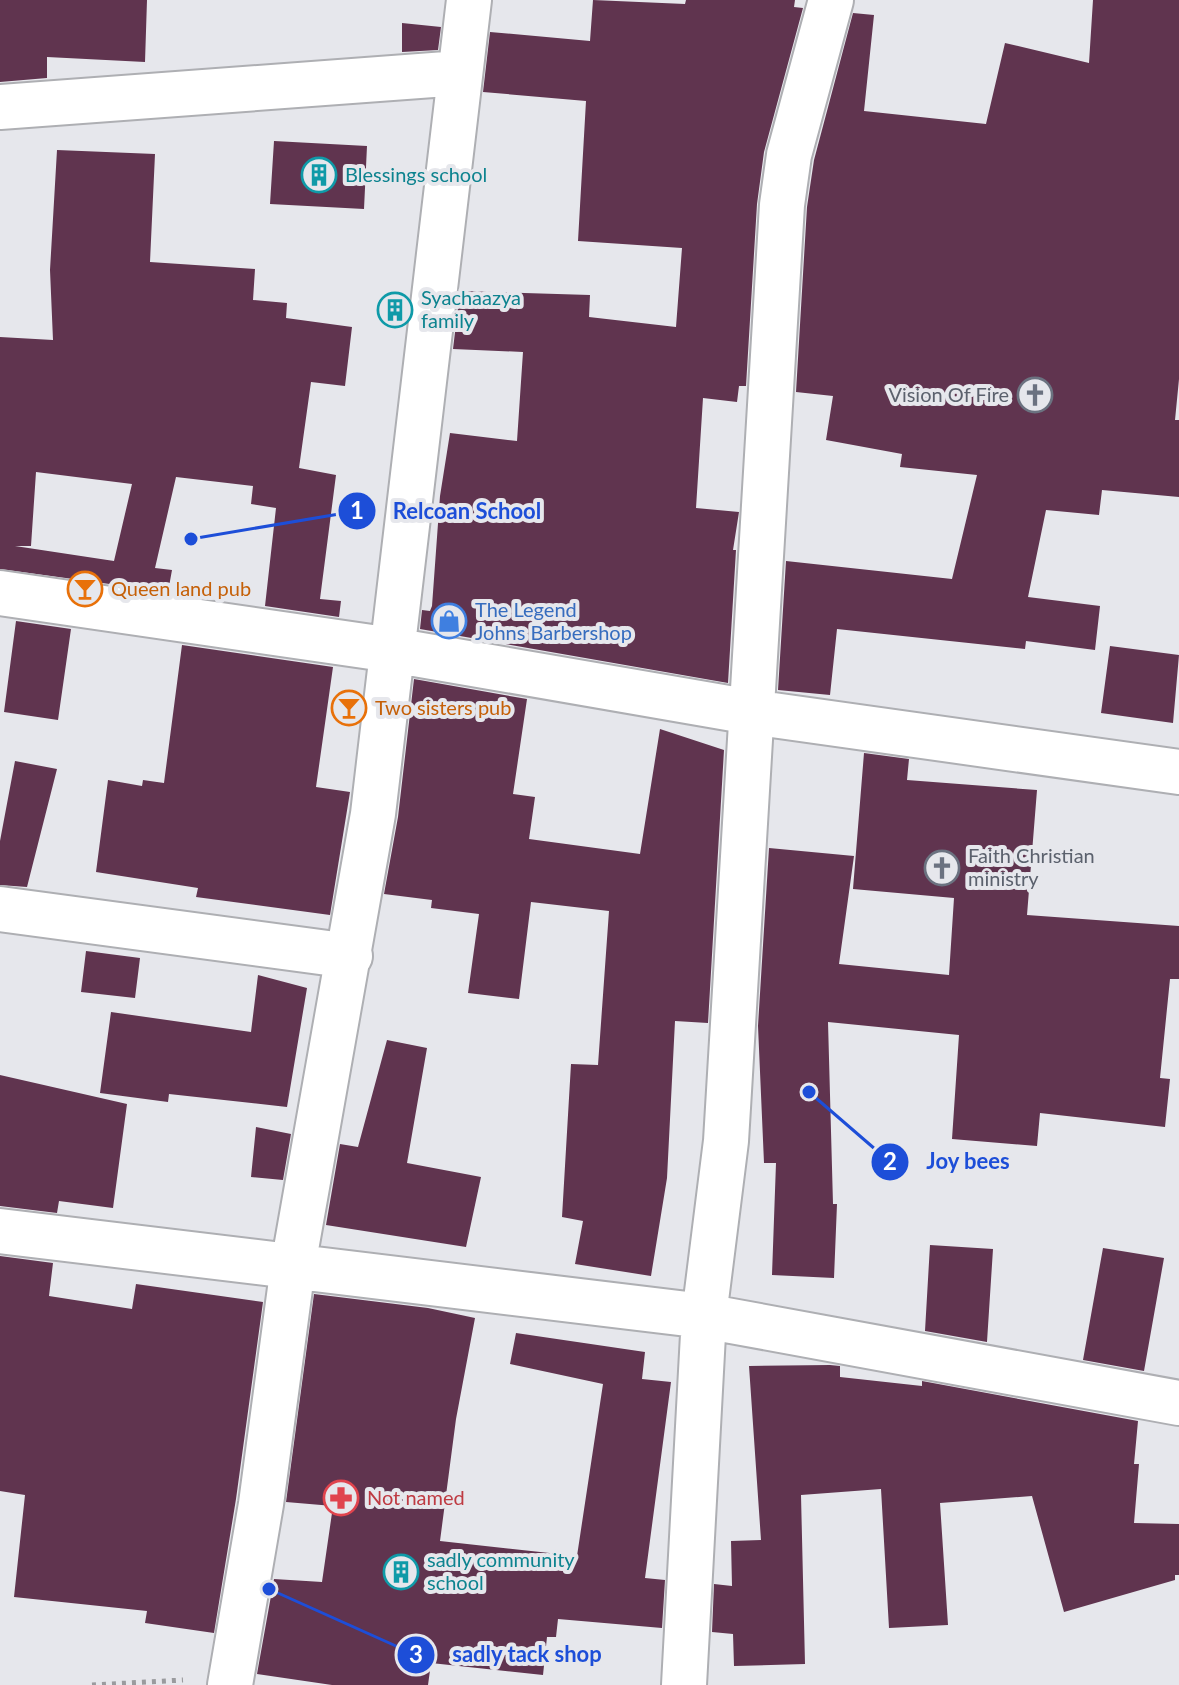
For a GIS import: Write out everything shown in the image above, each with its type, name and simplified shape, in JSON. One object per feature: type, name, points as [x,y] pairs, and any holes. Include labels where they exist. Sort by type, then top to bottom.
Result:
[{"type":"street","points":[[230,1681],[261,1504],[293,1266],[373,814],[469,0]]},
{"type":"street","points":[[684,1685],[704,1316],[726,1141],[782,205],[789,155],[831,0]]},
{"type":"street","points":[[0,107],[460,73]]},
{"type":"street","points":[[0,593],[392,650],[751,712],[1179,772]]},
{"type":"street","points":[[0,909],[350,956]]},
{"type":"street","points":[[0,1231],[704,1316],[1179,1403]]},
{"type":"path","points":[[92,1685],[230,1681]]},
{"type":"building","points":[[0,0],[147,0],[145,62],[47,57],[47,78],[0,82]]},
{"type":"building","points":[[593,0],[685,4],[686,0],[795,0],[794,7],[803,8],[764,152],[757,204],[746,386],[739,386],[737,402],[703,398],[696,508],[739,512],[733,550],[736,550],[728,683],[420,629],[422,610],[430,611],[432,606],[440,496],[450,433],[517,441],[523,352],[453,349],[460,291],[590,295],[589,317],[676,327],[682,248],[578,241],[586,101],[483,92],[490,32],[590,41]]},
{"type":"building","points":[[1093,0],[1179,0],[1179,379],[1175,420],[1179,420],[1179,497],[1102,490],[1099,515],[1046,510],[1028,597],[1100,606],[1095,650],[1026,641],[1025,649],[837,629],[830,695],[778,690],[786,561],[952,579],[977,475],[900,467],[902,454],[826,440],[833,396],[796,392],[807,207],[814,160],[853,13],[874,15],[864,111],[986,124],[1005,43],[1089,63]]},
{"type":"building","points":[[402,23],[441,27],[438,50],[402,52]]},
{"type":"building","name":"Blessings school","points":[[274,141],[367,146],[364,209],[270,204]]},
{"type":"building","points":[[57,150],[155,154],[150,262],[255,269],[253,300],[287,303],[286,318],[352,327],[345,386],[311,382],[299,468],[336,475],[320,599],[341,601],[339,617],[265,606],[276,508],[251,504],[253,486],[176,477],[155,568],[172,570],[168,592],[0,569],[0,337],[53,340],[50,270]],"holes":[[[36,472],[132,484],[114,561],[15,546],[31,546]]]},
{"type":"building","points":[[16,621],[71,629],[58,720],[4,712]]},
{"type":"building","points":[[182,645],[333,667],[316,787],[350,792],[330,915],[196,897],[198,888],[96,872],[108,780],[142,786],[143,780],[164,783]]},
{"type":"building","points":[[1110,646],[1179,655],[1173,723],[1101,713]]},
{"type":"building","points":[[414,679],[527,699],[513,794],[535,797],[529,839],[640,854],[660,729],[724,750],[708,1023],[675,1021],[667,1178],[651,1276],[575,1264],[583,1221],[562,1217],[571,1064],[598,1065],[609,911],[531,902],[519,999],[468,993],[479,914],[431,908],[432,900],[384,894],[398,817]]},
{"type":"building","points":[[864,753],[909,759],[907,780],[1037,790],[1027,915],[1179,926],[1179,979],[1170,979],[1160,1078],[1170,1079],[1165,1127],[1040,1113],[1037,1146],[952,1139],[959,1035],[828,1022],[833,1204],[837,1204],[834,1278],[772,1275],[776,1163],[764,1163],[758,1026],[769,848],[854,856],[839,964],[949,975],[954,898],[853,889]]},
{"type":"building","points":[[15,761],[57,769],[27,887],[0,885],[0,841]]},
{"type":"building","points":[[86,951],[140,958],[135,998],[81,992]]},
{"type":"building","points":[[258,975],[307,988],[287,1107],[169,1094],[168,1102],[100,1093],[111,1012],[251,1032]]},
{"type":"building","points":[[387,1040],[427,1048],[407,1163],[481,1177],[466,1247],[326,1225],[340,1144],[358,1147]]},
{"type":"building","points":[[0,1075],[127,1104],[113,1208],[59,1201],[57,1213],[0,1206]]},
{"type":"building","points":[[256,1127],[291,1134],[283,1180],[251,1177]]},
{"type":"building","points":[[930,1245],[993,1249],[987,1342],[925,1331]]},
{"type":"building","points":[[1103,1248],[1164,1258],[1144,1371],[1083,1360]]},
{"type":"building","points":[[0,1256],[53,1263],[49,1296],[132,1309],[136,1284],[263,1302],[214,1633],[145,1623],[147,1611],[14,1597],[25,1495],[0,1491]]},
{"type":"building","points":[[314,1294],[428,1308],[475,1318],[456,1419],[440,1541],[577,1556],[603,1384],[510,1364],[516,1333],[645,1352],[642,1379],[671,1382],[645,1578],[665,1580],[662,1628],[558,1619],[556,1637],[547,1637],[543,1675],[431,1663],[428,1685],[332,1685],[257,1674],[274,1579],[322,1582],[333,1506],[286,1502]]},
{"type":"building","points":[[749,1366],[840,1366],[840,1377],[922,1386],[922,1381],[1138,1421],[1134,1464],[1139,1464],[1134,1523],[1179,1524],[1179,1575],[1175,1575],[1175,1580],[1064,1612],[1032,1496],[940,1503],[948,1625],[889,1628],[881,1489],[801,1495],[805,1664],[734,1666],[733,1634],[712,1632],[714,1584],[732,1586],[731,1541],[761,1540]]},
{"type":"place","name":"Blessings school","points":[[319,175]]},
{"type":"place","name":"Syachaazya family","points":[[395,310]]},
{"type":"place","name":"Vision Of Fire","points":[[1035,395]]},
{"type":"place","name":"Relcoan School","points":[[191,539]]},
{"type":"place","name":"Queen land pub","points":[[85,589]]},
{"type":"place","name":"The Legend Johns Barbershop","points":[[449,621]]},
{"type":"place","name":"Two sisters pub","points":[[349,708]]},
{"type":"place","name":"Faith Christian ministry","points":[[942,868]]},
{"type":"place","name":"Joy bees","points":[[809,1092]]},
{"type":"place","name":"Not named","points":[[341,1498]]},
{"type":"place","name":"sadly community school","points":[[401,1572]]},
{"type":"place","name":"sadly tack shop","points":[[269,1589]]}]
